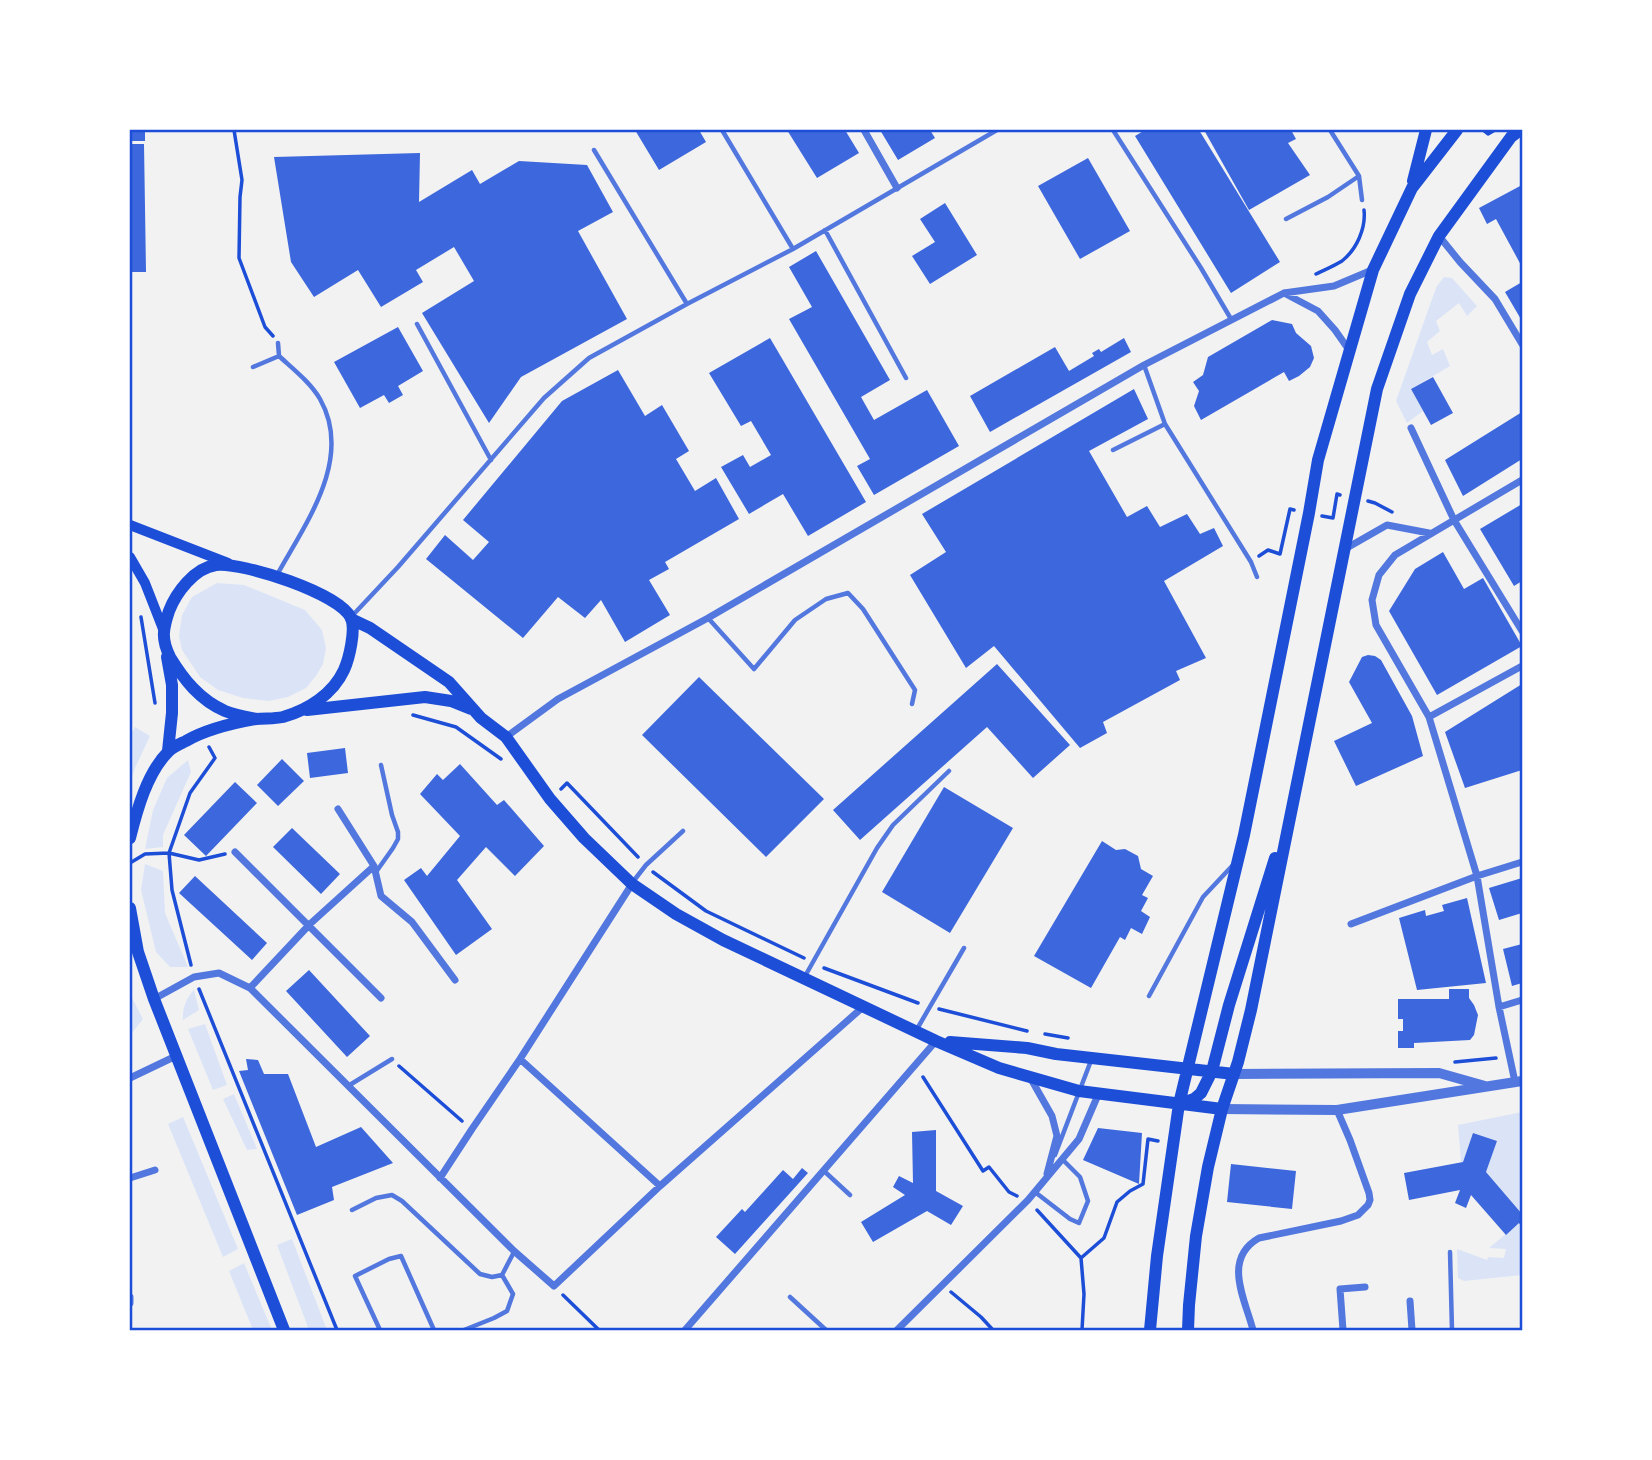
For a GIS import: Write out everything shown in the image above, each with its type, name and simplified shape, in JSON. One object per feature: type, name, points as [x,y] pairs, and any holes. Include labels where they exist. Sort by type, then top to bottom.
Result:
[{"type":"main road","points":[[1150,1331],[1157,1256],[1179,1104],[1247,822],[1318,460],[1373,270],[1412,188],[1426,130]]},
{"type":"main road","points":[[1412,188],[1457,130]]},
{"type":"main road","points":[[1188,1331],[1196,1236],[1208,1167],[1251,1010],[1377,389],[1410,294],[1439,236],[1511,138],[1520,130]]},
{"type":"main road","points":[[130,525],[241,567],[308,588],[333,602],[351,619],[370,628],[449,682],[481,718],[506,737],[550,799],[584,838],[632,884],[676,914],[723,940],[999,1068],[1098,1095],[1222,1109]]},
{"type":"main road","points":[[130,557],[145,583],[163,629],[172,685],[169,751]]},
{"type":"main road","points":[[163,629],[174,600],[197,572],[215,565],[241,567]]},
{"type":"main road","points":[[302,710],[329,692],[344,670],[350,646],[351,619]]},
{"type":"main road","points":[[165,647],[182,677],[201,697],[226,712],[256,719]]},
{"type":"main road","points":[[130,838],[147,782],[169,751],[200,733],[302,710],[425,697],[451,701],[475,711]]},
{"type":"main road","points":[[1179,1104],[1186,1103],[1201,1093],[1212,1071],[1233,993],[1294,798]]},
{"type":"main road","points":[[130,908],[138,952],[154,999],[284,1331]]},
{"type":"main road","points":[[936,1041],[1027,1048],[1234,1074]]},
{"type":"street","points":[[864,130],[897,188]]},
{"type":"street","points":[[1439,236],[1495,299],[1522,344]]},
{"type":"street","points":[[506,737],[558,699],[708,618],[1144,365],[1284,293],[1334,286],[1373,270]]},
{"type":"street","points":[[1284,293],[1318,311],[1350,351]]},
{"type":"street","points":[[1411,428],[1454,520],[1522,631]]},
{"type":"street","points":[[1222,1109],[1337,1110],[1519,1081],[1510,1057],[1499,1007],[1477,876],[1429,717],[1376,625],[1372,600],[1379,575],[1395,555],[1522,480]]},
{"type":"street","points":[[1345,549],[1387,525],[1430,533]]},
{"type":"street","points":[[1429,717],[1522,666]]},
{"type":"street","points":[[338,808],[375,870],[382,896],[412,922],[455,980]]},
{"type":"street","points":[[235,852],[310,924],[381,998]]},
{"type":"street","points":[[1351,923],[1522,862]]},
{"type":"street","points":[[250,988],[310,924],[375,870]]},
{"type":"street","points":[[440,1178],[632,884]]},
{"type":"street","points":[[154,999],[194,976],[219,973],[250,988],[514,1251],[554,1286],[660,1186],[863,1007]]},
{"type":"street","points":[[1499,1007],[1522,1000]]},
{"type":"street","points":[[685,1331],[936,1041]]},
{"type":"street","points":[[130,1078],[176,1056]]},
{"type":"street","points":[[520,1059],[660,1186]]},
{"type":"street","points":[[1234,1074],[1440,1073],[1488,1087]]},
{"type":"street","points":[[1030,1077],[1052,1116],[1057,1136],[1046,1179]]},
{"type":"street","points":[[897,1331],[1035,1192],[1079,1139],[1098,1095]]},
{"type":"street","points":[[1253,1331],[1240,1287],[1238,1270],[1244,1251],[1250,1243],[1259,1238],[1358,1215],[1370,1200],[1337,1110]]},
{"type":"street","points":[[130,1178],[155,1170]]},
{"type":"street","points":[[1343,1331],[1340,1289],[1365,1287]]},
{"type":"street","points":[[130,1297],[130,1303]]},
{"type":"street","points":[[1410,1301],[1412,1331]]},
{"type":"lane","points":[[722,130],[793,249]]},
{"type":"lane","points":[[351,619],[544,398],[589,358],[793,249],[997,130]]},
{"type":"lane","points":[[1113,130],[1231,319]]},
{"type":"lane","points":[[1330,130],[1359,176],[1362,200]]},
{"type":"lane","points":[[594,150],[687,304]]},
{"type":"lane","points":[[1286,219],[1328,197],[1359,176]]},
{"type":"lane","points":[[825,230],[906,378]]},
{"type":"lane","points":[[417,324],[491,460]]},
{"type":"lane","points":[[276,576],[327,478],[332,450],[329,424],[320,399],[303,378],[279,356],[278,343]]},
{"type":"lane","points":[[253,367],[279,356]]},
{"type":"lane","points":[[1144,365],[1165,424],[1251,562],[1257,577]]},
{"type":"lane","points":[[1113,450],[1165,424]]},
{"type":"lane","points":[[708,618],[754,669],[795,620],[826,599],[848,593],[863,609],[915,690],[912,704]]},
{"type":"lane","points":[[375,870],[398,839],[381,765]]},
{"type":"lane","points":[[803,979],[877,848],[893,825],[949,771]]},
{"type":"lane","points":[[632,884],[646,865],[683,831]]},
{"type":"lane","points":[[1149,996],[1203,897],[1237,860]]},
{"type":"lane","points":[[916,1031],[964,948]]},
{"type":"lane","points":[[1046,1179],[1092,1058]]},
{"type":"lane","points":[[347,1086],[391,1059]]},
{"type":"lane","points":[[1035,1192],[1069,1219],[1079,1223],[1088,1201],[1080,1177],[1062,1159]]},
{"type":"lane","points":[[824,1171],[850,1195]]},
{"type":"lane","points":[[352,1210],[376,1198],[392,1195],[402,1201],[480,1273],[492,1277],[502,1275]]},
{"type":"lane","points":[[502,1275],[514,1251]]},
{"type":"lane","points":[[1450,1252],[1452,1331]]},
{"type":"lane","points":[[380,1331],[355,1276],[401,1256],[434,1331]]},
{"type":"lane","points":[[464,1331],[507,1311],[513,1294],[502,1275]]},
{"type":"lane","points":[[790,1297],[826,1331]]},
{"type":"path","points":[[234,130],[242,180],[239,258],[265,327],[278,343]]},
{"type":"path","points":[[1483,130],[1488,134],[1495,130]]},
{"type":"path","points":[[1284,293],[1342,261],[1353,248],[1364,228],[1362,200]]},
{"type":"path","points":[[140,613],[156,708],[172,713]]},
{"type":"path","points":[[405,714],[456,727],[508,764]]},
{"type":"path","points":[[200,733],[215,758],[190,793],[169,853],[172,890],[194,976],[337,1331]]},
{"type":"path","points":[[550,799],[567,783],[659,878],[706,911],[833,972],[930,1007],[1030,1031]]},
{"type":"path","points":[[130,863],[145,854],[169,853],[199,860],[235,852]]},
{"type":"path","points":[[1042,1033],[1079,1040]]},
{"type":"path","points":[[1455,1062],[1510,1057]]},
{"type":"path","points":[[391,1059],[472,1129]]},
{"type":"path","points":[[915,1065],[983,1171],[989,1167],[1009,1192],[1028,1200],[1081,1258],[1084,1294],[1082,1331]]},
{"type":"path","points":[[1081,1258],[1104,1238],[1117,1202],[1143,1184],[1148,1139],[1174,1144]]},
{"type":"path","points":[[943,1285],[981,1317],[993,1331]]},
{"type":"path","points":[[554,1286],[599,1331]]},
{"type":"shaded area","points":[[1444,277],[1452,278],[1477,306],[1467,316],[1459,303],[1436,321],[1440,331],[1427,342],[1432,355],[1443,349],[1450,366],[1411,389],[1423,411],[1407,423],[1396,401],[1437,286]]},
{"type":"shaded area","points":[[217,583],[244,585],[305,610],[322,630],[326,648],[323,664],[306,688],[288,697],[269,701],[243,698],[218,690],[200,677],[182,650],[179,636],[182,615],[192,597]]},
{"type":"shaded area","points":[[135,727],[150,736],[130,784],[130,736]]},
{"type":"shaded area","points":[[188,760],[191,772],[163,835],[163,847],[145,849],[153,810],[167,778]]},
{"type":"shaded area","points":[[145,864],[163,871],[165,913],[188,967],[170,967],[156,952],[141,890]]},
{"type":"shaded area","points":[[194,990],[199,1010],[183,1020],[185,1004]]},
{"type":"shaded area","points":[[130,994],[143,1019],[132,1033],[130,1027]]},
{"type":"shaded area","points":[[205,1024],[227,1085],[213,1090],[188,1029]]},
{"type":"shaded area","points":[[234,1094],[257,1149],[247,1150],[223,1099]]},
{"type":"shaded area","points":[[1522,1112],[1522,1214],[1486,1172],[1497,1141],[1473,1133],[1461,1162],[1458,1125]]},
{"type":"shaded area","points":[[183,1117],[238,1249],[223,1257],[168,1124]]},
{"type":"shaded area","points":[[1519,1223],[1522,1236],[1522,1275],[1464,1281],[1458,1278],[1457,1249],[1487,1260],[1488,1257],[1504,1258],[1506,1249],[1489,1248]]},
{"type":"shaded area","points":[[292,1239],[327,1330],[309,1330],[277,1245]]},
{"type":"shaded area","points":[[244,1263],[272,1330],[253,1330],[229,1271]]},
{"type":"building","points":[[130,130],[145,130],[145,141],[130,141]]},
{"type":"building","points":[[635,130],[699,130],[706,142],[659,170]]},
{"type":"building","points":[[787,130],[845,130],[859,153],[817,178]]},
{"type":"building","points":[[880,130],[930,130],[935,138],[898,160]]},
{"type":"building","points":[[1145,130],[1199,130],[1280,262],[1231,293],[1135,136]]},
{"type":"building","points":[[1204,130],[1291,130],[1296,139],[1288,143],[1310,175],[1249,210]]},
{"type":"building","points":[[130,144],[144,144],[146,272],[130,272]]},
{"type":"building","points":[[420,153],[419,202],[472,170],[480,184],[519,161],[587,165],[613,212],[578,231],[627,319],[521,377],[489,423],[422,313],[474,281],[454,247],[416,270],[423,282],[381,307],[358,270],[314,297],[291,262],[274,157]]},
{"type":"building","points":[[1088,158],[1130,231],[1080,259],[1038,186]]},
{"type":"building","points":[[1522,185],[1522,267],[1496,219],[1487,224],[1479,208]]},
{"type":"building","points":[[945,203],[977,255],[930,284],[912,256],[935,242],[920,219]]},
{"type":"building","points":[[816,251],[890,380],[861,397],[874,420],[927,390],[959,446],[874,495],[857,466],[870,459],[789,319],[812,307],[789,267]]},
{"type":"building","points":[[1522,282],[1522,321],[1505,292]]},
{"type":"building","points":[[1272,320],[1292,324],[1296,333],[1311,346],[1314,358],[1310,367],[1289,381],[1284,372],[1201,420],[1194,406],[1199,391],[1193,382],[1203,375],[1208,357]]},
{"type":"building","points":[[398,327],[423,371],[398,386],[403,395],[389,403],[384,395],[360,408],[334,362]]},
{"type":"building","points":[[770,338],[866,502],[808,536],[783,494],[749,514],[721,467],[743,455],[750,467],[771,455],[751,421],[741,426],[709,373]]},
{"type":"building","points":[[1124,338],[1131,352],[990,432],[970,396],[1055,347],[1069,371],[1094,356],[1092,353],[1099,349],[1101,352]]},
{"type":"building","points":[[618,370],[645,416],[662,405],[689,451],[676,459],[695,491],[716,478],[739,519],[665,562],[669,569],[649,580],[670,615],[625,642],[601,600],[585,618],[558,597],[523,638],[426,559],[445,535],[473,560],[489,542],[463,520],[562,401]]},
{"type":"building","points":[[1433,377],[1453,413],[1431,425],[1411,389]]},
{"type":"building","points":[[1134,389],[1148,419],[1089,451],[1127,517],[1147,506],[1160,527],[1187,514],[1200,534],[1214,528],[1223,546],[1164,581],[1206,658],[1176,671],[1180,680],[1103,722],[1107,733],[1080,748],[994,646],[966,668],[910,575],[946,552],[922,514]]},
{"type":"building","points":[[1522,412],[1522,459],[1463,496],[1445,460]]},
{"type":"building","points":[[1522,504],[1522,581],[1514,586],[1480,529]]},
{"type":"building","points":[[1443,552],[1464,589],[1483,578],[1522,646],[1437,695],[1389,611],[1415,569]]},
{"type":"building","points":[[1368,655],[1381,660],[1412,716],[1423,756],[1356,786],[1334,741],[1372,723],[1349,682],[1362,657]]},
{"type":"building","points":[[997,664],[1070,745],[1033,778],[987,727],[860,840],[833,810]]},
{"type":"building","points":[[699,677],[824,799],[766,857],[642,735]]},
{"type":"building","points":[[1522,684],[1522,770],[1465,788],[1445,732]]},
{"type":"building","points":[[345,748],[348,773],[310,778],[307,753]]},
{"type":"building","points":[[282,759],[304,781],[278,806],[257,785]]},
{"type":"building","points":[[460,764],[497,805],[504,800],[544,846],[515,876],[486,847],[457,880],[492,929],[456,955],[404,880],[421,868],[427,876],[460,836],[420,794],[437,774],[443,780]]},
{"type":"building","points":[[235,782],[257,803],[206,856],[184,835]]},
{"type":"building","points":[[944,787],[1013,828],[950,933],[882,892]]},
{"type":"building","points":[[292,828],[340,874],[321,894],[273,847]]},
{"type":"building","points":[[1102,841],[1116,850],[1125,849],[1138,856],[1141,869],[1153,876],[1142,895],[1148,898],[1141,911],[1150,917],[1142,934],[1131,928],[1125,940],[1120,937],[1091,988],[1034,956]]},
{"type":"building","points":[[195,876],[267,943],[252,960],[179,893]]},
{"type":"building","points":[[1522,878],[1522,913],[1499,920],[1489,888]]},
{"type":"building","points":[[1467,898],[1486,983],[1417,990],[1399,918],[1425,910],[1426,916],[1444,911],[1442,905]]},
{"type":"building","points":[[1522,944],[1522,983],[1512,986],[1503,949]]},
{"type":"building","points":[[309,970],[370,1036],[347,1057],[286,991]]},
{"type":"building","points":[[1449,989],[1469,989],[1469,998],[1478,1015],[1474,1035],[1470,1040],[1414,1043],[1414,1048],[1398,1048],[1398,1031],[1403,1031],[1403,1019],[1398,1019],[1398,999],[1449,999]]},
{"type":"building","points":[[246,1059],[258,1060],[264,1074],[288,1074],[316,1147],[361,1127],[393,1163],[332,1187],[334,1200],[297,1215],[239,1071],[248,1070]]},
{"type":"building","points":[[1098,1128],[1142,1133],[1139,1184],[1083,1160]]},
{"type":"building","points":[[936,1130],[936,1191],[963,1206],[951,1225],[927,1211],[873,1242],[861,1222],[905,1195],[893,1187],[899,1176],[913,1183],[912,1132]]},
{"type":"building","points":[[1473,1133],[1497,1141],[1486,1172],[1522,1214],[1522,1228],[1519,1223],[1506,1235],[1471,1195],[1466,1208],[1455,1203],[1460,1190],[1409,1200],[1404,1173],[1463,1162]]},
{"type":"building","points":[[1231,1164],[1296,1171],[1292,1209],[1227,1202]]},
{"type":"building","points":[[802,1168],[808,1173],[735,1254],[716,1237],[742,1209],[745,1212],[783,1170],[793,1179]]}]
